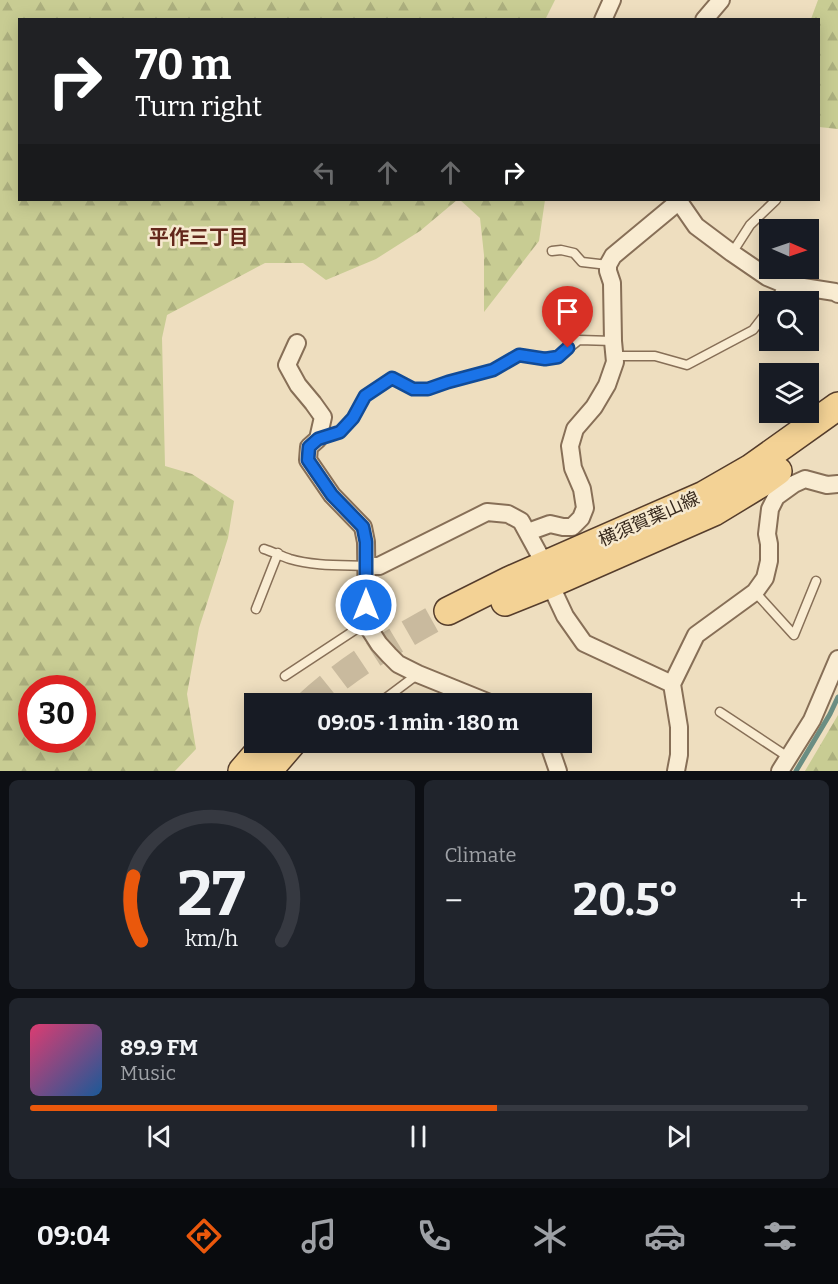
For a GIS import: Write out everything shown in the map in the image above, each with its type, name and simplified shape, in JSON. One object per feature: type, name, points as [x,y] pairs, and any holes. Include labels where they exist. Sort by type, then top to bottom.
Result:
[{"type":"main road","name":"横須賀葉山線","points":[[452,618],[548,574],[704,495],[751,468],[838,406]]},
{"type":"main road","name":"横須賀葉山線","points":[[548,574],[714,512],[760,484],[838,429]]},
{"type":"main road","points":[[242,771],[258,753]]},
{"type":"main road","points":[[267,771],[283,753]]},
{"type":"street","points":[[604,18],[612,0]]},
{"type":"street","points":[[706,18],[721,0]]},
{"type":"street","points":[[528,532],[550,524],[572,527],[581,518],[585,508],[582,489],[573,468],[570,446],[575,429],[594,407],[607,385],[615,362],[612,283],[608,265],[613,256],[678,201],[696,226],[766,277],[784,284],[838,294]]},
{"type":"street","points":[[297,343],[287,364],[298,385],[323,417],[318,439],[309,447],[308,460],[332,495],[363,527],[366,542],[367,622],[370,630],[399,664],[465,693]]},
{"type":"street","points":[[676,771],[679,755],[679,727],[672,684],[696,635],[755,592],[765,578],[770,544],[767,534],[768,522],[770,508],[776,497],[805,478],[827,485],[838,484]]},
{"type":"street","points":[[366,566],[379,566],[488,512],[508,514],[521,521],[528,532],[565,616],[584,643],[672,684]]},
{"type":"street","points":[[784,764],[812,720],[838,659]]},
{"type":"street","points":[[552,753],[558,771]]},
{"type":"lane","points":[[732,253],[750,225],[775,201]]},
{"type":"lane","points":[[552,251],[561,250],[574,253],[582,262],[608,265]]},
{"type":"lane","points":[[780,291],[784,284]]},
{"type":"lane","points":[[318,439],[340,432],[353,418],[365,396],[392,378],[413,389],[428,389],[493,370],[519,355],[545,359],[558,357],[579,340],[687,365],[753,330],[759,322]]},
{"type":"lane","points":[[264,549],[308,563],[366,566]]},
{"type":"lane","points":[[256,609],[278,554]]},
{"type":"lane","points":[[755,592],[794,635],[816,581]]},
{"type":"lane","points":[[285,676],[367,622]]},
{"type":"lane","points":[[393,693],[418,674]]},
{"type":"lane","points":[[720,712],[784,764]]},
{"type":"green space","points":[[0,0],[555,0],[546,18],[18,18],[18,201],[456,201],[420,231],[376,259],[326,280],[303,263],[265,263],[167,315],[162,338],[165,466],[192,474],[234,501],[228,538],[199,628],[187,694],[196,749],[175,771],[0,771]]},
{"type":"green space","points":[[818,0],[838,0],[838,129],[820,127],[820,18],[811,18]]},
{"type":"green space","points":[[461,201],[545,201],[539,241],[484,312],[484,255],[480,218]]},
{"type":"green space","points":[[838,715],[838,771],[805,771]]},
{"type":"waterway","points":[[796,771],[838,697]]},
{"type":"tunnel","points":[[321,693],[393,642],[448,611]]},
{"type":"district","name":"平作三丁目","points":[[199,237]]},
{"type":"route","points":[[366,605],[366,542],[363,527],[332,495],[308,460],[309,447],[318,439],[340,432],[353,418],[365,396],[392,378],[413,389],[428,389],[493,370],[519,355],[545,359],[558,357],[568,348]]}]
